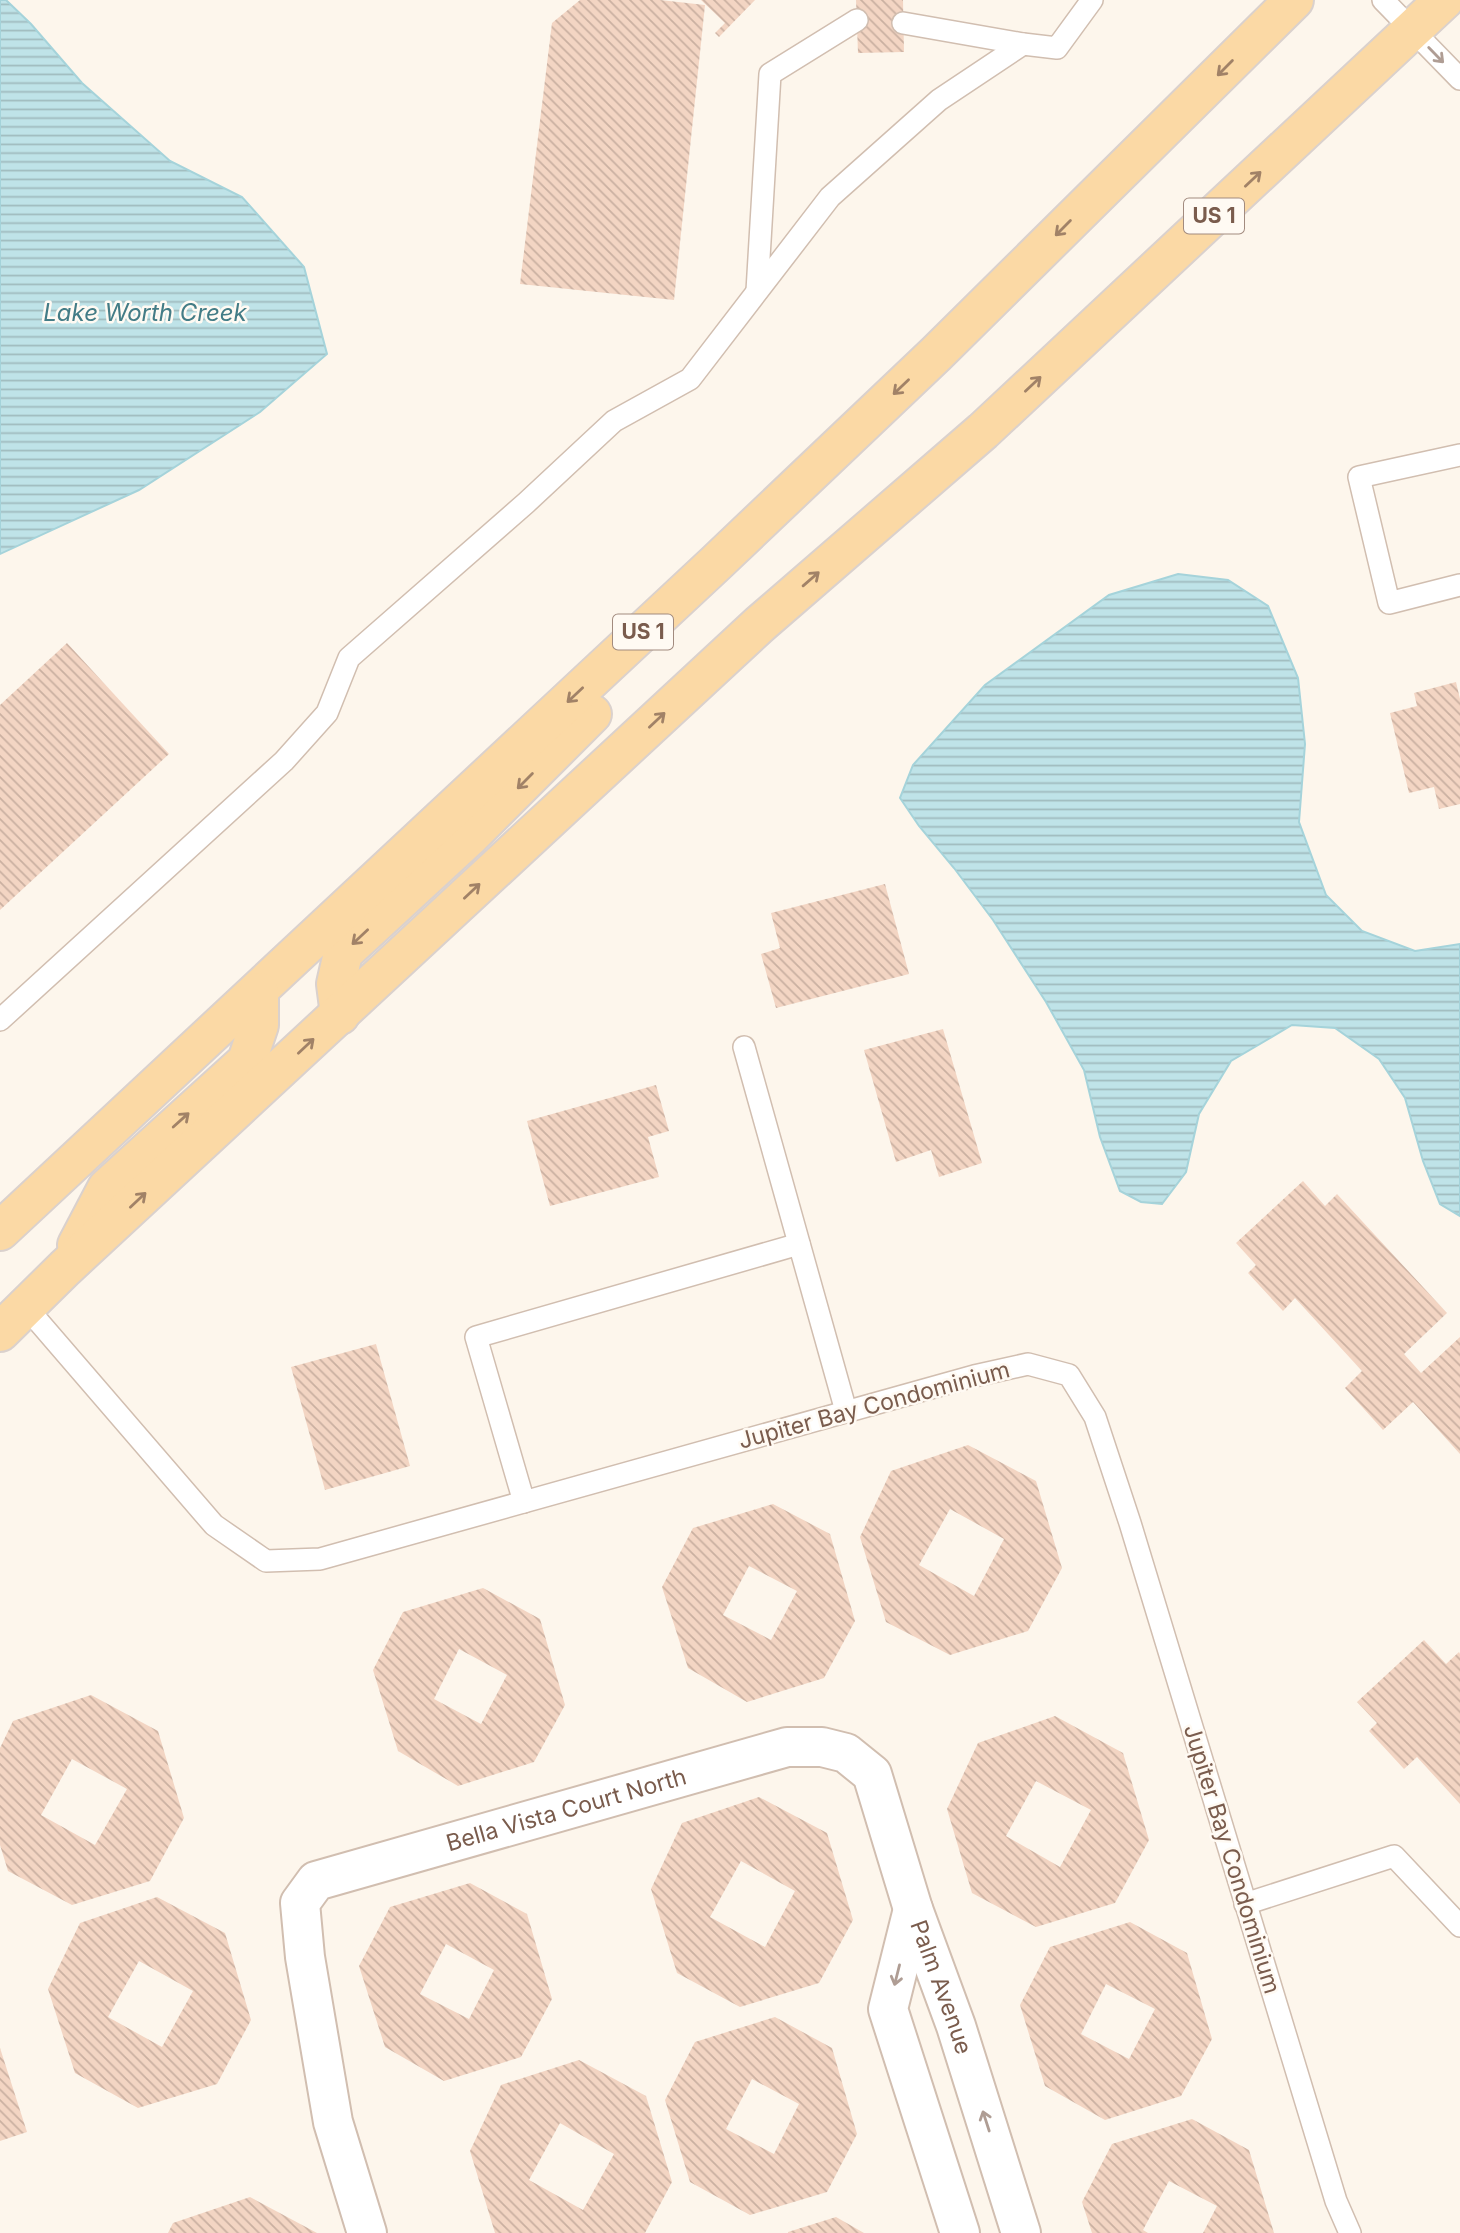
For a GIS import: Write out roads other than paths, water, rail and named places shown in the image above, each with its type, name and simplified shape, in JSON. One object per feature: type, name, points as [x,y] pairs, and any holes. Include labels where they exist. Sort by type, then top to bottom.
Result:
[{"type":"main road","name":"US 1","points":[[0,1231],[259,992],[936,354],[1294,0]]},
{"type":"main road","name":"US 1","points":[[13,1320],[65,1268],[760,624],[983,431],[1444,0]]},
{"type":"main road","points":[[340,1015],[336,984],[343,954],[470,836],[626,680],[715,564]]},
{"type":"main road","points":[[65,1268],[107,1188],[247,1061],[259,1026],[259,992]]},
{"type":"street","name":"Bella Vista Court North","points":[[367,2233],[333,2122],[305,1957],[300,1903],[316,1881],[787,1747],[822,1747],[846,1753]]},
{"type":"street","name":"Palm Avenue","points":[[846,1753],[872,1774],[913,1909],[956,2026],[1021,2233]]},
{"type":"street","points":[[913,1909],[888,2009],[960,2233]]},
{"type":"street","points":[[943,2179],[1000,2164]]},
{"type":"lane","points":[[903,23],[1057,48],[1092,0]]},
{"type":"lane","points":[[1383,0],[1460,79]]},
{"type":"lane","points":[[757,291],[770,74],[857,20]]},
{"type":"lane","points":[[0,1020],[285,761],[327,713],[349,657],[526,503],[614,421],[690,379],[830,197],[939,100],[1023,44]]},
{"type":"lane","points":[[1460,455],[1359,477],[1389,603],[1460,585]]},
{"type":"lane","points":[[744,1048],[846,1411]]},
{"type":"lane","points":[[524,1502],[476,1337],[799,1244]]},
{"type":"lane","name":"Jupiter Bay Condominium","points":[[13,1320],[214,1525],[266,1561],[320,1559],[974,1376],[1028,1364],[1069,1375],[1095,1417],[1130,1523],[1336,2201],[1350,2233]]},
{"type":"lane","points":[[1245,1904],[1394,1856],[1460,1926]]},
{"type":"water","name":"Lake Worth Creek","points":[[0,0],[6,0],[31,24],[82,83],[170,161],[242,197],[304,267],[327,354],[260,412],[139,490],[0,554]]},
{"type":"water","points":[[1178,574],[1228,580],[1268,606],[1298,678],[1305,744],[1299,822],[1326,895],[1362,931],[1415,951],[1460,944],[1460,1216],[1440,1204],[1423,1161],[1405,1098],[1379,1059],[1335,1028],[1292,1025],[1231,1061],[1199,1114],[1186,1172],[1162,1204],[1141,1202],[1120,1191],[1100,1137],[1084,1070],[1046,1002],[993,920],[900,798],[913,765],[985,685],[1109,595]]}]
